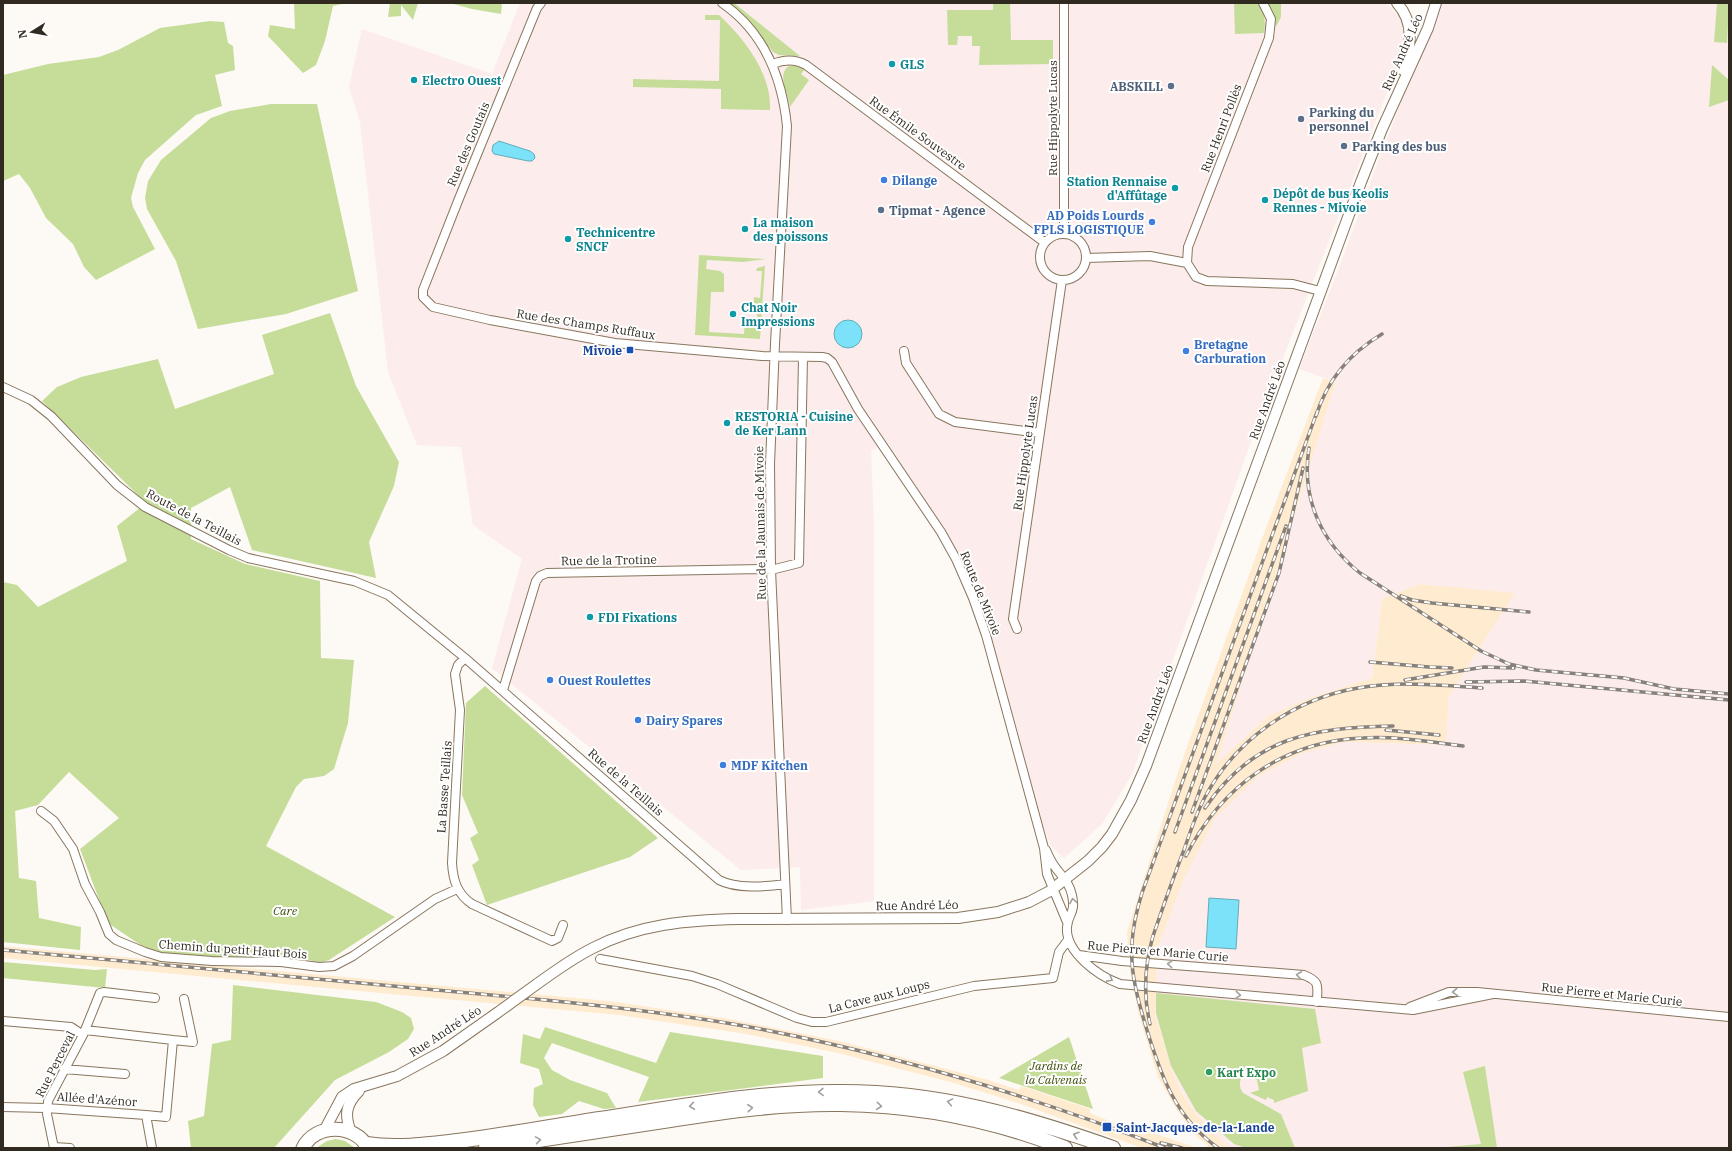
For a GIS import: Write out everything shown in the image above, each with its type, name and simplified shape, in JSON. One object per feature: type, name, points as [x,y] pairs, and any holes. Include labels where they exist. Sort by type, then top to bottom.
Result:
[{"type":"highway","points":[[367,1146],[451,1142],[742,1098],[796,1093],[841,1092],[922,1097],[982,1108],[1022,1118],[1113,1148]]},
{"type":"highway","points":[[486,1148],[736,1110],[824,1104],[860,1104],[941,1113],[994,1124],[1065,1148]]},
{"type":"highway","points":[[941,1113],[1047,1148]]},
{"type":"main road","points":[[303,1148],[306,1142],[316,1134],[334,1129],[351,1132],[367,1146]]},
{"type":"street","name":"Rue des Goutais","points":[[423,297],[423,290],[458,201],[537,8],[541,3]]},
{"type":"street","name":"Rue de la Jaunais de Mivoie","points":[[722,3],[756,35],[773,64],[784,102],[787,126],[774,356],[770,464],[771,570],[787,920]]},
{"type":"street","name":"Rue Hippolyte Lucas","points":[[1064,3],[1064,233]]},
{"type":"street","name":"Rue Henri Pollès","points":[[1187,263],[1188,247],[1269,38],[1271,18],[1263,3]]},
{"type":"street","points":[[1396,3],[1405,15],[1410,31],[1409,50],[1401,74],[1399,91]]},
{"type":"street","name":"Rue André Léo","points":[[324,1131],[342,1097],[354,1089],[396,1076],[443,1051],[537,984],[595,947],[621,936],[672,923],[702,920],[958,918],[998,912],[1029,902],[1053,889],[1102,847],[1112,834],[1131,800],[1151,751],[1364,175],[1399,91],[1428,28],[1436,3]]},
{"type":"street","name":"Rue Émile Souvestre","points":[[773,64],[784,60],[792,60],[806,65],[1044,242]]},
{"type":"street","points":[[1064,233],[1075,237],[1081,242],[1085,249],[1086,258],[1084,266],[1078,274],[1071,279],[1062,280],[1050,276],[1041,266],[1040,254],[1044,242],[1051,236],[1064,233]]},
{"type":"street","points":[[1086,258],[1150,256],[1187,263],[1196,277],[1207,281],[1293,284],[1320,291]]},
{"type":"street","name":"Rue Hippolyte Lucas","points":[[1017,629],[1013,619],[1062,280]]},
{"type":"street","name":"Rue des Champs Ruffaux","points":[[423,297],[433,307],[490,320],[615,343],[698,351],[774,356]]},
{"type":"street","points":[[904,351],[906,363],[939,414],[955,422],[1040,434]]},
{"type":"street","name":"Route de Mivoie","points":[[774,356],[822,357],[827,358],[832,362],[858,409],[940,532],[956,559],[973,598],[986,635],[1044,848],[1046,874],[1067,922]]},
{"type":"street","name":"Rue de la Trotine","points":[[503,690],[536,581],[540,576],[547,573],[771,570],[799,563],[803,357]]},
{"type":"street","name":"Route de la Teillais","points":[[3,387],[31,400],[51,416],[117,485],[145,507],[222,547],[248,558],[354,582],[388,595],[465,658]]},
{"type":"street","name":"Rue de la Teillais","points":[[465,658],[719,880],[727,885],[736,886],[785,884]]},
{"type":"street","name":"La Basse Teillais","points":[[457,889],[452,863],[460,710],[455,674],[458,665],[465,658]]},
{"type":"street","name":"Chemin du petit Haut Bois","points":[[41,811],[54,821],[73,849],[85,884],[100,912],[109,934],[116,940],[161,957],[212,961],[281,962],[319,967],[334,966],[353,956],[435,899],[457,889]]},
{"type":"street","name":"Route de Mivoie","points":[[1044,848],[1066,879]]},
{"type":"street","points":[[1066,879],[1071,892],[1074,908],[1067,922],[1068,940],[1079,955]]},
{"type":"street","points":[[457,889],[463,898],[472,904],[552,940],[558,938],[563,925]]},
{"type":"street","name":"La Cave aux Loups","points":[[600,959],[692,976],[717,984],[797,1018],[819,1022],[839,1020],[974,986],[1053,978],[1059,952],[1068,940]]},
{"type":"street","name":"Rue Pierre et Marie Curie","points":[[1079,955],[1090,966],[1111,981],[1120,984],[1397,1010],[1420,1004],[1449,992],[1477,992],[1729,1017]]},
{"type":"street","name":"Rue Pierre et Marie Curie","points":[[1079,955],[1304,975],[1314,979],[1317,983],[1317,1002]]},
{"type":"street","name":"Rue Perceval","points":[[54,1148],[46,1108],[48,1101],[84,1033],[100,994],[104,992],[155,998]]},
{"type":"street","points":[[3,1022],[71,1027],[84,1033],[193,1042],[184,999]]},
{"type":"street","name":"Allée d'Azénor","points":[[3,1107],[46,1108],[166,1117],[174,1040]]},
{"type":"street","points":[[64,1069],[125,1074]]},
{"type":"street","points":[[351,1132],[347,1118],[350,1099],[362,1087]]},
{"type":"street","points":[[146,1115],[152,1148]]},
{"type":"street","points":[[54,1148],[70,1148]]},
{"type":"shaded area","points":[[520,3],[1385,3],[1390,6],[1400,18],[1405,33],[1399,62],[1261,414],[1132,774],[1102,824],[1064,858],[1051,846],[1020,767],[1004,708],[970,600],[953,560],[878,447],[871,451],[874,525],[874,901],[801,910],[800,867],[741,870],[492,668],[522,559],[473,525],[461,447],[417,445],[388,372],[360,122],[349,87],[362,29],[492,74]]},
{"type":"shaded area","points":[[1440,3],[1729,3],[1729,1148],[1233,1148],[1227,1146],[1196,1114],[1181,1092],[1171,1068],[1155,1015],[1157,949],[1185,876],[1215,818],[1257,777],[1301,754],[1344,742],[1446,745],[1449,696],[1515,593],[1419,584],[1382,599],[1372,678],[1309,698],[1268,716],[1217,763],[1336,382],[1299,369]]},
{"type":"shaded area","points":[[1323,378],[1336,382],[1217,763],[1268,716],[1309,698],[1372,678],[1382,599],[1419,584],[1516,592],[1449,696],[1446,745],[1344,742],[1301,754],[1257,777],[1171,1068],[1181,1092],[1196,1114],[1227,1146],[1233,1148],[1207,1148],[1208,1145],[1198,1138],[1176,1109],[1158,1077],[1139,1015],[1130,971],[1127,932],[1178,772],[1263,536]]},
{"type":"shaded area","points":[[3,946],[609,1001],[729,1019],[839,1041],[985,1079],[1019,1090],[1021,1086],[1090,1109],[1090,1113],[1133,1131],[1139,1128],[1197,1148],[1142,1148],[1018,1103],[954,1083],[838,1053],[746,1034],[619,1015],[3,958]]},
{"type":"green space","points":[[294,3],[346,3],[333,6],[325,41],[316,65],[303,73],[268,36],[270,25],[295,29]]},
{"type":"green space","points":[[390,3],[418,3],[413,20],[401,5],[401,16],[388,17]]},
{"type":"green space","points":[[450,3],[502,3],[501,14],[472,9]]},
{"type":"green space","points":[[728,3],[734,3],[800,56],[779,55],[773,52],[753,26]]},
{"type":"green space","points":[[993,3],[1010,3],[1011,40],[1053,40],[1053,64],[979,65],[980,46],[972,46],[972,36],[958,36],[957,45],[948,45],[947,10],[993,10]]},
{"type":"green space","points":[[1234,3],[1257,3],[1262,10],[1264,18],[1264,33],[1235,34]]},
{"type":"green space","points":[[1268,3],[1281,3],[1281,17],[1276,27],[1272,10]]},
{"type":"green space","points":[[1717,3],[1729,3],[1727,43],[1714,42]]},
{"type":"green space","points":[[705,15],[719,15],[738,34],[747,46],[755,58],[766,83],[770,110],[721,109],[721,89],[633,87],[633,79],[719,81],[720,20],[705,20]]},
{"type":"green space","points":[[210,21],[224,22],[228,43],[233,46],[235,70],[215,75],[222,106],[196,115],[145,160],[138,173],[131,198],[133,207],[155,249],[96,280],[84,267],[73,244],[46,218],[30,188],[19,174],[3,181],[3,75],[48,64],[99,57],[118,50],[160,28]]},
{"type":"green space","points":[[1712,65],[1729,80],[1729,100],[1709,107]]},
{"type":"green space","points":[[789,66],[800,66],[805,69],[801,74],[809,80],[790,107],[783,79],[785,70]]},
{"type":"green space","points":[[271,104],[317,104],[358,291],[286,314],[198,329],[176,261],[147,209],[145,198],[148,181],[161,160],[211,118],[230,111]]},
{"type":"green space","points":[[699,255],[765,259],[743,262],[707,260],[706,269],[720,271],[724,274],[724,292],[711,292],[709,332],[744,334],[745,319],[757,320],[757,308],[753,308],[754,297],[760,298],[762,271],[756,271],[757,268],[765,266],[760,339],[695,335]]},
{"type":"green space","name":"Care","points":[[330,313],[356,386],[399,462],[394,486],[369,542],[376,578],[252,550],[230,487],[191,508],[191,539],[245,564],[320,581],[321,658],[354,660],[348,723],[334,769],[324,776],[304,779],[296,787],[266,846],[395,917],[329,960],[319,963],[300,957],[206,957],[163,953],[142,946],[108,923],[80,849],[119,818],[69,772],[38,805],[15,811],[19,878],[36,881],[39,918],[81,927],[80,950],[3,942],[3,582],[17,585],[38,607],[127,561],[117,526],[146,503],[42,401],[57,387],[81,377],[158,359],[175,409],[274,374],[262,335]]},
{"type":"green space","points":[[485,686],[658,838],[630,857],[487,905],[472,865],[479,860],[470,838],[478,833],[462,795],[466,703]]},
{"type":"green space","points":[[3,962],[95,970],[107,969],[105,988],[3,978]]},
{"type":"green space","points":[[233,985],[376,1002],[402,1012],[411,1018],[414,1029],[408,1039],[389,1052],[335,1080],[274,1148],[191,1148],[188,1121],[204,1116],[212,1044],[231,1040]]},
{"type":"green space","name":"Kart Expo","points":[[1156,993],[1315,1009],[1321,1043],[1302,1048],[1308,1091],[1274,1103],[1274,1100],[1267,1097],[1266,1100],[1250,1093],[1259,1090],[1257,1080],[1250,1077],[1248,1067],[1245,1069],[1240,1081],[1240,1087],[1243,1093],[1281,1114],[1295,1148],[1246,1148],[1234,1144],[1196,1111],[1171,1066],[1156,1013]]},
{"type":"green space","points":[[545,1027],[656,1063],[670,1032],[823,1056],[823,1078],[638,1102],[649,1077],[552,1043],[544,1058],[552,1070],[570,1080],[607,1093],[616,1108],[604,1109],[579,1101],[562,1114],[539,1117],[533,1105],[534,1088],[543,1084],[539,1069],[520,1063],[523,1034],[540,1039]]},
{"type":"green space","name":"Jardins de la Calvenais","points":[[1069,1037],[1093,1109],[999,1078]]},
{"type":"green space","points":[[1485,1066],[1497,1148],[1435,1148],[1481,1144],[1463,1072]]},
{"type":"green space","points":[[336,1139],[345,1141],[355,1148],[316,1148],[327,1141]]},
{"type":"water","points":[[499,141],[530,151],[534,154],[535,158],[532,161],[528,161],[494,154],[492,151],[493,145]]},
{"type":"water","points":[[848,320],[858,324],[862,334],[858,344],[848,348],[838,344],[834,334],[838,324]]},
{"type":"water","points":[[1209,898],[1239,900],[1236,949],[1206,947]]},
{"type":"railway","points":[[1316,416],[1326,391],[1341,369],[1360,350],[1382,334]]},
{"type":"railway","points":[[1218,1148],[1203,1136],[1180,1109],[1164,1079],[1143,1017],[1135,986],[1132,965],[1133,930],[1142,893],[1317,412]]},
{"type":"railway","points":[[1309,448],[1307,466],[1311,501],[1317,518],[1334,547],[1346,561],[1360,573],[1481,651],[1509,664],[1536,670],[1624,678],[1674,689],[1729,694]]},
{"type":"railway","points":[[1192,812],[1279,573],[1303,468]]},
{"type":"railway","points":[[1175,832],[1286,526]]},
{"type":"railway","points":[[1401,596],[1412,600],[1432,603],[1529,612]]},
{"type":"railway","points":[[1370,662],[1452,668]]},
{"type":"railway","points":[[1405,680],[1484,667],[1514,668]]},
{"type":"railway","points":[[1466,682],[1524,681],[1729,700]]},
{"type":"railway","points":[[1150,1024],[1146,1002],[1146,980],[1148,957],[1153,936],[1193,823],[1205,797],[1218,776],[1233,757],[1250,740],[1269,725],[1290,712],[1334,693],[1373,686],[1404,684],[1482,688]]},
{"type":"railway","points":[[1205,808],[1224,784],[1244,765],[1265,751],[1287,741],[1311,734],[1336,730],[1393,726]]},
{"type":"railway","points":[[1386,730],[1439,735]]},
{"type":"railway","points":[[1186,856],[1200,831],[1217,808],[1237,789],[1258,772],[1282,758],[1307,748],[1334,741],[1363,738],[1388,738],[1463,746]]},
{"type":"railway","points":[[3,950],[545,1000],[729,1023],[808,1039],[912,1064],[1014,1094],[1165,1148]]},
{"type":"railway","points":[[1161,1143],[1182,1148]]},
{"type":"place","name":"GLS","points":[[892,64]]},
{"type":"place","name":"Electro Ouest","points":[[414,80]]},
{"type":"place","name":"ABSKILL","points":[[1171,86]]},
{"type":"place","name":"Parking du personnel","points":[[1301,119]]},
{"type":"place","name":"Parking des bus","points":[[1344,146]]},
{"type":"place","name":"Dilange","points":[[884,180]]},
{"type":"place","name":"Station Rennaise d'Affûtage","points":[[1175,188]]},
{"type":"place","name":"Dépôt de bus Keolis Rennes - Mivoie","points":[[1265,200]]},
{"type":"place","name":"Tipmat - Agence","points":[[881,210]]},
{"type":"place","name":"AD Poids Lourds FPLS LOGISTIQUE","points":[[1152,222]]},
{"type":"place","name":"La maison des poissons","points":[[745,229]]},
{"type":"place","name":"Technicentre SNCF","points":[[568,239]]},
{"type":"place","name":"Chat Noir Impressions","points":[[733,314]]},
{"type":"place","name":"Mivoie","points":[[630,350]]},
{"type":"place","name":"Bretagne Carburation","points":[[1186,351]]},
{"type":"place","name":"RESTORIA - Cuisine de Ker Lann","points":[[727,423]]},
{"type":"place","name":"FDI Fixations","points":[[590,617]]},
{"type":"place","name":"Ouest Roulettes","points":[[550,680]]},
{"type":"place","name":"Dairy Spares","points":[[638,720]]},
{"type":"place","name":"MDF Kitchen","points":[[723,765]]},
{"type":"place","name":"Kart Expo","points":[[1209,1072]]},
{"type":"place","name":"Saint-Jacques-de-la-Lande","points":[[1107,1127]]}]
